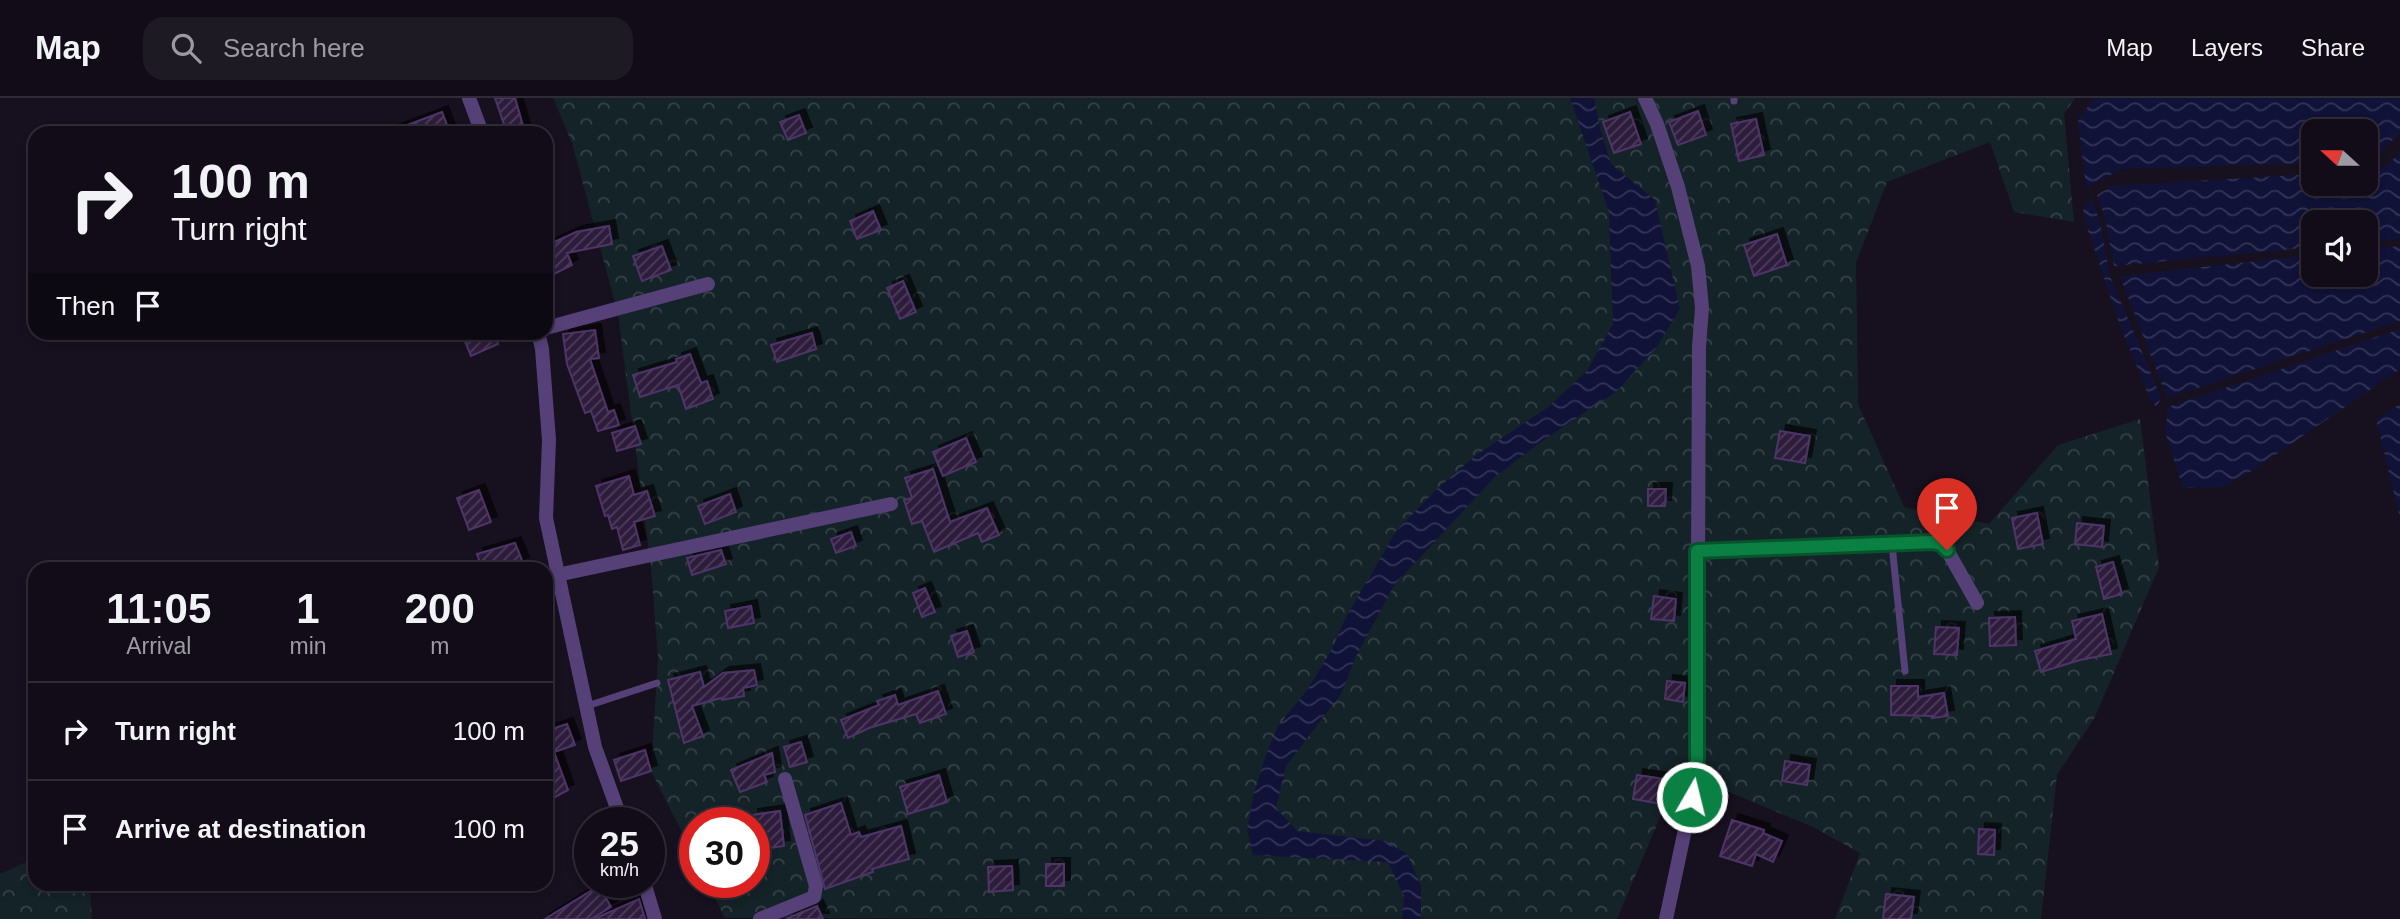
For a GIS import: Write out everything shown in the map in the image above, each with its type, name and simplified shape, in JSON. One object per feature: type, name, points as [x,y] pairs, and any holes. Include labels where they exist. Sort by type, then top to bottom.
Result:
[{"type":"street","points":[[469,98],[479,126]]},
{"type":"street","points":[[1645,98],[1657,124],[1678,187],[1698,266],[1702,308],[1699,347],[1697,773],[1666,919]]},
{"type":"street","points":[[553,326],[708,284]]},
{"type":"street","points":[[540,340],[550,440],[546,518],[595,747],[617,807]]},
{"type":"street","points":[[557,575],[891,504]]},
{"type":"street","points":[[1697,551],[1933,542],[1941,544],[1947,550],[1977,603]]},
{"type":"street","points":[[760,919],[814,897],[816,893],[785,779]]},
{"type":"street","points":[[649,898],[655,919]]},
{"type":"lane","points":[[1892,545],[1905,671]]},
{"type":"lane","points":[[587,706],[657,683]]},
{"type":"green space","points":[[553,98],[2075,98],[2064,114],[2074,222],[2014,212],[1990,142],[1887,182],[1856,263],[1858,404],[1904,507],[1989,524],[2058,445],[2140,419],[2159,567],[2095,717],[2057,775],[2041,919],[1835,919],[1860,853],[1813,827],[1710,784],[1661,815],[1617,919],[725,918],[715,898],[770,898],[770,807],[679,807],[679,826],[651,771],[658,658],[651,567],[618,314],[572,143]]},
{"type":"green space","points":[[28,861],[28,891],[90,891],[92,919],[0,919],[0,874]]},
{"type":"water","points":[[1570,98],[1594,98],[1611,164],[1655,200],[1680,309],[1656,348],[1617,391],[1542,441],[1495,477],[1395,584],[1356,656],[1341,694],[1286,766],[1276,808],[1297,831],[1385,841],[1407,854],[1421,886],[1421,919],[1402,919],[1404,896],[1388,862],[1253,855],[1247,829],[1254,793],[1278,726],[1308,689],[1396,531],[1436,490],[1475,456],[1547,408],[1587,371],[1613,324],[1609,212]]},
{"type":"water","points":[[2094,98],[2400,98],[2400,133],[2378,154],[2378,119],[2301,119],[2301,163],[2122,169],[2086,188],[2078,121]]},
{"type":"water","points":[[2400,153],[2400,239],[2378,241],[2378,210],[2301,210],[2301,248],[2114,266],[2105,218],[2097,195],[2112,186],[2301,175],[2301,196],[2378,196],[2378,168],[2386,166]]},
{"type":"water","points":[[2091,198],[2100,222],[2110,276],[2161,397],[2157,408],[2151,401],[2120,326],[2082,212]]},
{"type":"water","points":[[2400,246],[2400,321],[2167,398],[2120,276],[2301,256],[2301,287],[2378,287],[2378,248]]},
{"type":"water","points":[[2400,329],[2400,369],[2255,469],[2222,487],[2183,488],[2165,432],[2168,407]]},
{"type":"water","points":[[2400,404],[2400,518],[2376,419]]},
{"type":"building","points":[[495,98],[515,98],[523,126],[505,126]]},
{"type":"building","points":[[1698,111],[1706,135],[1678,145],[1669,122]]},
{"type":"building","points":[[442,112],[447,126],[405,126]]},
{"type":"building","points":[[1630,112],[1641,144],[1614,153],[1603,122]]},
{"type":"building","points":[[799,115],[806,133],[788,140],[780,122]]},
{"type":"building","points":[[1756,119],[1764,155],[1739,161],[1731,124]]},
{"type":"building","points":[[873,211],[881,230],[857,239],[850,221]]},
{"type":"building","points":[[609,226],[612,244],[567,253],[572,265],[553,274],[553,243],[576,232]]},
{"type":"building","points":[[1777,234],[1787,265],[1754,276],[1744,245]]},
{"type":"building","points":[[662,246],[671,270],[642,281],[633,256]]},
{"type":"building","points":[[903,281],[916,312],[900,319],[887,288]]},
{"type":"building","points":[[595,330],[599,358],[590,359],[608,412],[614,410],[619,425],[598,431],[591,411],[585,413],[567,364],[563,334]]},
{"type":"building","points":[[812,333],[816,349],[777,362],[771,345]]},
{"type":"building","points":[[464,340],[497,340],[498,344],[471,356]]},
{"type":"building","points":[[690,354],[701,383],[707,381],[713,399],[686,409],[678,385],[640,397],[633,375],[677,362],[676,359]]},
{"type":"building","points":[[635,426],[641,444],[617,451],[612,433]]},
{"type":"building","points":[[1780,431],[1810,436],[1805,463],[1775,458]]},
{"type":"building","points":[[966,438],[976,462],[943,476],[933,452]]},
{"type":"building","points":[[933,469],[950,522],[987,508],[999,535],[982,542],[978,533],[934,552],[922,521],[912,524],[904,500],[912,498],[905,478]]},
{"type":"building","points":[[629,476],[634,495],[647,491],[655,516],[634,522],[640,545],[623,550],[617,527],[612,529],[608,515],[605,516],[596,486]]},
{"type":"building","points":[[1648,489],[1666,489],[1665,506],[1648,506]]},
{"type":"building","points":[[479,490],[491,522],[469,530],[457,498]]},
{"type":"building","points":[[730,494],[736,512],[705,524],[698,506]]},
{"type":"building","points":[[2037,513],[2043,544],[2018,549],[2012,518]]},
{"type":"building","points":[[2077,523],[2104,526],[2102,547],[2075,544]]},
{"type":"building","points":[[851,532],[856,546],[836,553],[831,539]]},
{"type":"building","points":[[515,543],[523,562],[480,562],[477,554]]},
{"type":"building","points":[[721,550],[726,564],[692,575],[687,558]]},
{"type":"building","points":[[2113,562],[2122,594],[2104,599],[2096,567]]},
{"type":"building","points":[[925,588],[935,612],[922,617],[913,593]]},
{"type":"building","points":[[1654,596],[1676,599],[1674,621],[1651,619]]},
{"type":"building","points":[[751,606],[754,623],[728,628],[725,611]]},
{"type":"building","points":[[2102,614],[2111,654],[2041,672],[2035,651],[2076,639],[2072,621]]},
{"type":"building","points":[[2015,617],[2016,645],[1990,646],[1989,618]]},
{"type":"building","points":[[1936,627],[1959,628],[1957,655],[1934,654]]},
{"type":"building","points":[[967,631],[974,652],[958,657],[951,636]]},
{"type":"building","points":[[754,670],[757,685],[743,688],[744,696],[721,698],[692,706],[703,736],[684,743],[668,680],[700,672],[704,687],[723,673]]},
{"type":"building","points":[[1667,681],[1685,683],[1683,702],[1665,699]]},
{"type":"building","points":[[1891,686],[1918,686],[1918,697],[1944,693],[1948,716],[1932,718],[1891,715]]},
{"type":"building","points":[[938,691],[946,714],[920,723],[916,714],[869,728],[848,738],[841,720],[879,705],[877,701],[895,695],[898,705]]},
{"type":"building","points":[[567,724],[575,745],[554,752],[568,790],[553,798],[553,729]]},
{"type":"building","points":[[801,742],[807,762],[790,767],[784,747]]},
{"type":"building","points":[[645,750],[651,771],[621,781],[614,760]]},
{"type":"building","points":[[772,753],[775,772],[764,775],[767,782],[740,792],[731,770]]},
{"type":"building","points":[[1785,761],[1810,765],[1807,785],[1782,781]]},
{"type":"building","points":[[939,775],[947,802],[908,814],[900,787]]},
{"type":"building","points":[[1637,775],[1672,780],[1668,805],[1633,799]]},
{"type":"building","points":[[841,803],[851,835],[859,832],[861,837],[901,826],[909,859],[872,869],[873,872],[825,889],[805,815]]},
{"type":"building","points":[[780,811],[784,846],[770,848],[770,812]]},
{"type":"building","points":[[1732,820],[1764,830],[1763,833],[1782,841],[1773,862],[1756,854],[1752,866],[1720,856]]},
{"type":"building","points":[[1979,829],[1995,830],[1994,855],[1978,854]]},
{"type":"building","points":[[1046,864],[1064,864],[1064,886],[1046,886]]},
{"type":"building","points":[[1012,866],[1013,890],[989,892],[988,867]]},
{"type":"building","points":[[1886,894],[1914,897],[1911,919],[1883,919]]},
{"type":"building","points":[[579,898],[606,898],[611,907],[591,919],[545,919]]},
{"type":"building","points":[[639,899],[645,919],[594,919]]},
{"type":"building","points":[[817,906],[823,919],[786,919]]},
{"type":"route","points":[[1692,797],[1697,773],[1697,551],[1933,542],[1941,544],[1947,550]]}]
